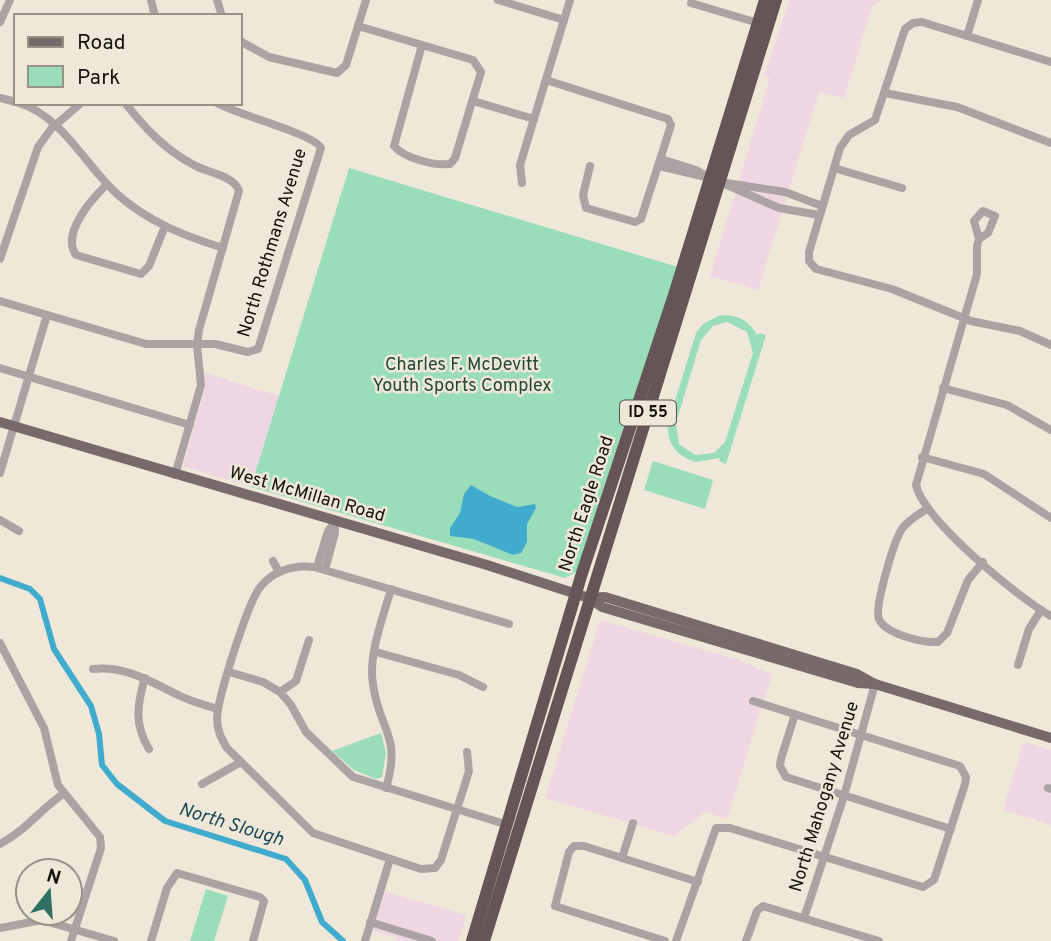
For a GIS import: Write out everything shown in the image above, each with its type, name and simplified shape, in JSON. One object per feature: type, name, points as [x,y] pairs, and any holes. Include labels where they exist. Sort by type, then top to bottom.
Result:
[{"type":"highway","name":"North Eagle Road","points":[[477,939],[698,253],[737,93],[765,0]]},
{"type":"highway","name":"North Eagle Road","points":[[477,939],[576,594],[776,0]]},
{"type":"main road","name":"West McMillan Road","points":[[0,422],[576,594],[603,607],[854,682],[875,684],[1051,738]]},
{"type":"main road","name":"West McMillan Road","points":[[589,598],[605,597],[857,674],[875,684]]},
{"type":"main road","points":[[810,660],[814,665],[854,682]]},
{"type":"street","points":[[0,22],[9,0]]},
{"type":"street","points":[[242,42],[269,57],[331,73],[340,72],[346,65],[366,0]]},
{"type":"street","points":[[498,0],[564,20]]},
{"type":"street","points":[[522,184],[520,165],[570,0]]},
{"type":"street","points":[[967,36],[978,0]]},
{"type":"street","points":[[691,3],[758,23]]},
{"type":"street","points":[[1051,61],[922,22],[913,23],[905,29],[875,120],[843,142],[820,211],[809,261],[816,269],[892,289],[965,318],[1020,331],[1051,345]]},
{"type":"street","points":[[358,26],[473,60],[480,66],[481,72],[456,158],[450,164],[429,162],[399,152],[394,146],[422,45]]},
{"type":"street","points":[[545,80],[663,116],[671,125],[641,219],[635,222],[586,208],[583,195],[590,166]]},
{"type":"street","points":[[885,93],[957,107],[1051,143]]},
{"type":"street","points":[[473,101],[534,119]]},
{"type":"street","points":[[26,105],[37,109],[55,126],[107,184],[130,204],[165,226],[223,247]]},
{"type":"street","points":[[0,259],[33,157],[44,137],[79,105]]},
{"type":"street","points":[[127,105],[149,131],[176,155],[231,180],[238,187],[239,197],[197,345],[201,384],[175,475]]},
{"type":"street","name":"North Rothmans Avenue","points":[[197,345],[219,345],[255,351],[261,345],[320,152],[319,144],[311,137],[245,117],[221,105]]},
{"type":"street","points":[[660,163],[715,180],[779,208],[820,211]]},
{"type":"street","points":[[834,168],[902,188]]},
{"type":"street","points":[[715,180],[785,192],[820,211]]},
{"type":"street","points":[[107,184],[82,212],[72,243],[73,252],[81,258],[132,274],[144,272],[165,226]]},
{"type":"street","points":[[979,239],[977,274],[916,485],[938,523],[1051,616]]},
{"type":"street","points":[[0,301],[145,344],[197,345]]},
{"type":"street","points":[[0,473],[47,315]]},
{"type":"street","points":[[0,368],[190,425]]},
{"type":"street","points":[[943,388],[1007,405],[1051,430]]},
{"type":"street","points":[[922,457],[984,474],[1051,518]]},
{"type":"street","points":[[928,508],[900,531],[877,607],[877,616],[887,628],[927,643],[938,642],[947,633],[968,580],[983,562]]},
{"type":"street","points":[[0,520],[19,531]]},
{"type":"street","points":[[321,568],[335,533],[335,522]]},
{"type":"street","points":[[273,561],[279,572]]},
{"type":"street","points":[[467,752],[469,771],[441,860],[435,867],[421,869],[313,834],[241,762],[221,737],[218,709],[254,597],[279,572],[302,566],[321,568],[509,624]]},
{"type":"street","points":[[386,788],[393,752],[373,688],[376,652],[391,589]]},
{"type":"street","points":[[1018,665],[1029,629],[1041,610]]},
{"type":"street","points":[[280,692],[296,681],[309,640]]},
{"type":"street","points":[[0,643],[44,728],[53,771],[63,794],[93,825],[101,843],[71,941]]},
{"type":"street","points":[[376,652],[459,675],[483,687]]},
{"type":"street","points":[[93,669],[110,668],[145,678],[187,699],[218,709]]},
{"type":"street","points":[[229,672],[269,685],[280,692],[291,705],[306,732],[337,765],[354,777],[508,825]]},
{"type":"street","points":[[145,678],[137,712],[143,739],[149,749]]},
{"type":"street","name":"North Mahogany Avenue","points":[[804,918],[844,796],[875,684]]},
{"type":"street","points":[[676,941],[716,828],[730,828],[916,886],[929,886],[936,875],[951,829],[966,777],[960,766],[753,701]]},
{"type":"street","points":[[795,714],[781,759],[782,772],[792,780],[951,829]]},
{"type":"street","points":[[202,784],[241,762]]},
{"type":"street","points":[[0,844],[28,827],[37,814],[63,794]]},
{"type":"street","points":[[622,858],[633,822]]},
{"type":"street","points":[[665,941],[555,906],[567,856],[575,846],[698,882]]},
{"type":"street","points":[[365,941],[390,859]]},
{"type":"street","points":[[151,941],[173,875],[184,873],[256,895],[264,901],[253,941]]},
{"type":"street","points":[[746,941],[759,907],[768,907],[879,941]]},
{"type":"street","points":[[0,928],[42,920],[114,941]]},
{"type":"street","points":[[370,922],[432,941]]},
{"type":"shaded area","points":[[789,0],[880,0],[872,7],[844,98],[819,92],[758,290],[710,276],[770,78],[764,76]]},
{"type":"shaded area","points":[[205,373],[279,396],[251,487],[183,466],[204,391]]},
{"type":"shaded area","points":[[600,620],[739,660],[772,674],[727,819],[705,812],[674,836],[545,798]]},
{"type":"shaded area","points":[[1029,743],[1051,750],[1051,825],[1003,810],[1023,744]]},
{"type":"shaded area","points":[[383,891],[466,915],[459,941],[397,941],[397,938],[371,930]]},
{"type":"green space","name":"Charles F. McDevitt Youth Sports Complex","points":[[349,168],[678,267],[576,572],[565,578],[251,487]]},
{"type":"green space","points":[[718,316],[736,317],[746,322],[757,335],[766,335],[726,464],[719,461],[720,458],[696,462],[689,460],[678,453],[669,437],[668,423],[696,333],[703,324]],"holes":[[[727,322],[747,332],[753,353],[725,442],[714,453],[695,455],[679,444],[676,423],[701,340],[713,326]]]},
{"type":"green space","points":[[653,461],[713,480],[705,509],[644,490]]},
{"type":"green space","points":[[381,733],[386,753],[382,777],[376,779],[354,770],[332,751]]},
{"type":"green space","points":[[206,889],[228,896],[214,941],[190,941]]},
{"type":"water","points":[[471,485],[517,507],[535,504],[536,508],[527,524],[527,542],[521,553],[513,555],[474,539],[450,536],[450,528],[460,513],[464,494]]},
{"type":"waterway","name":"North Slough","points":[[0,578],[30,589],[40,599],[54,649],[91,706],[99,734],[102,765],[117,784],[165,821],[286,859],[305,880],[322,922],[343,941]]}]
